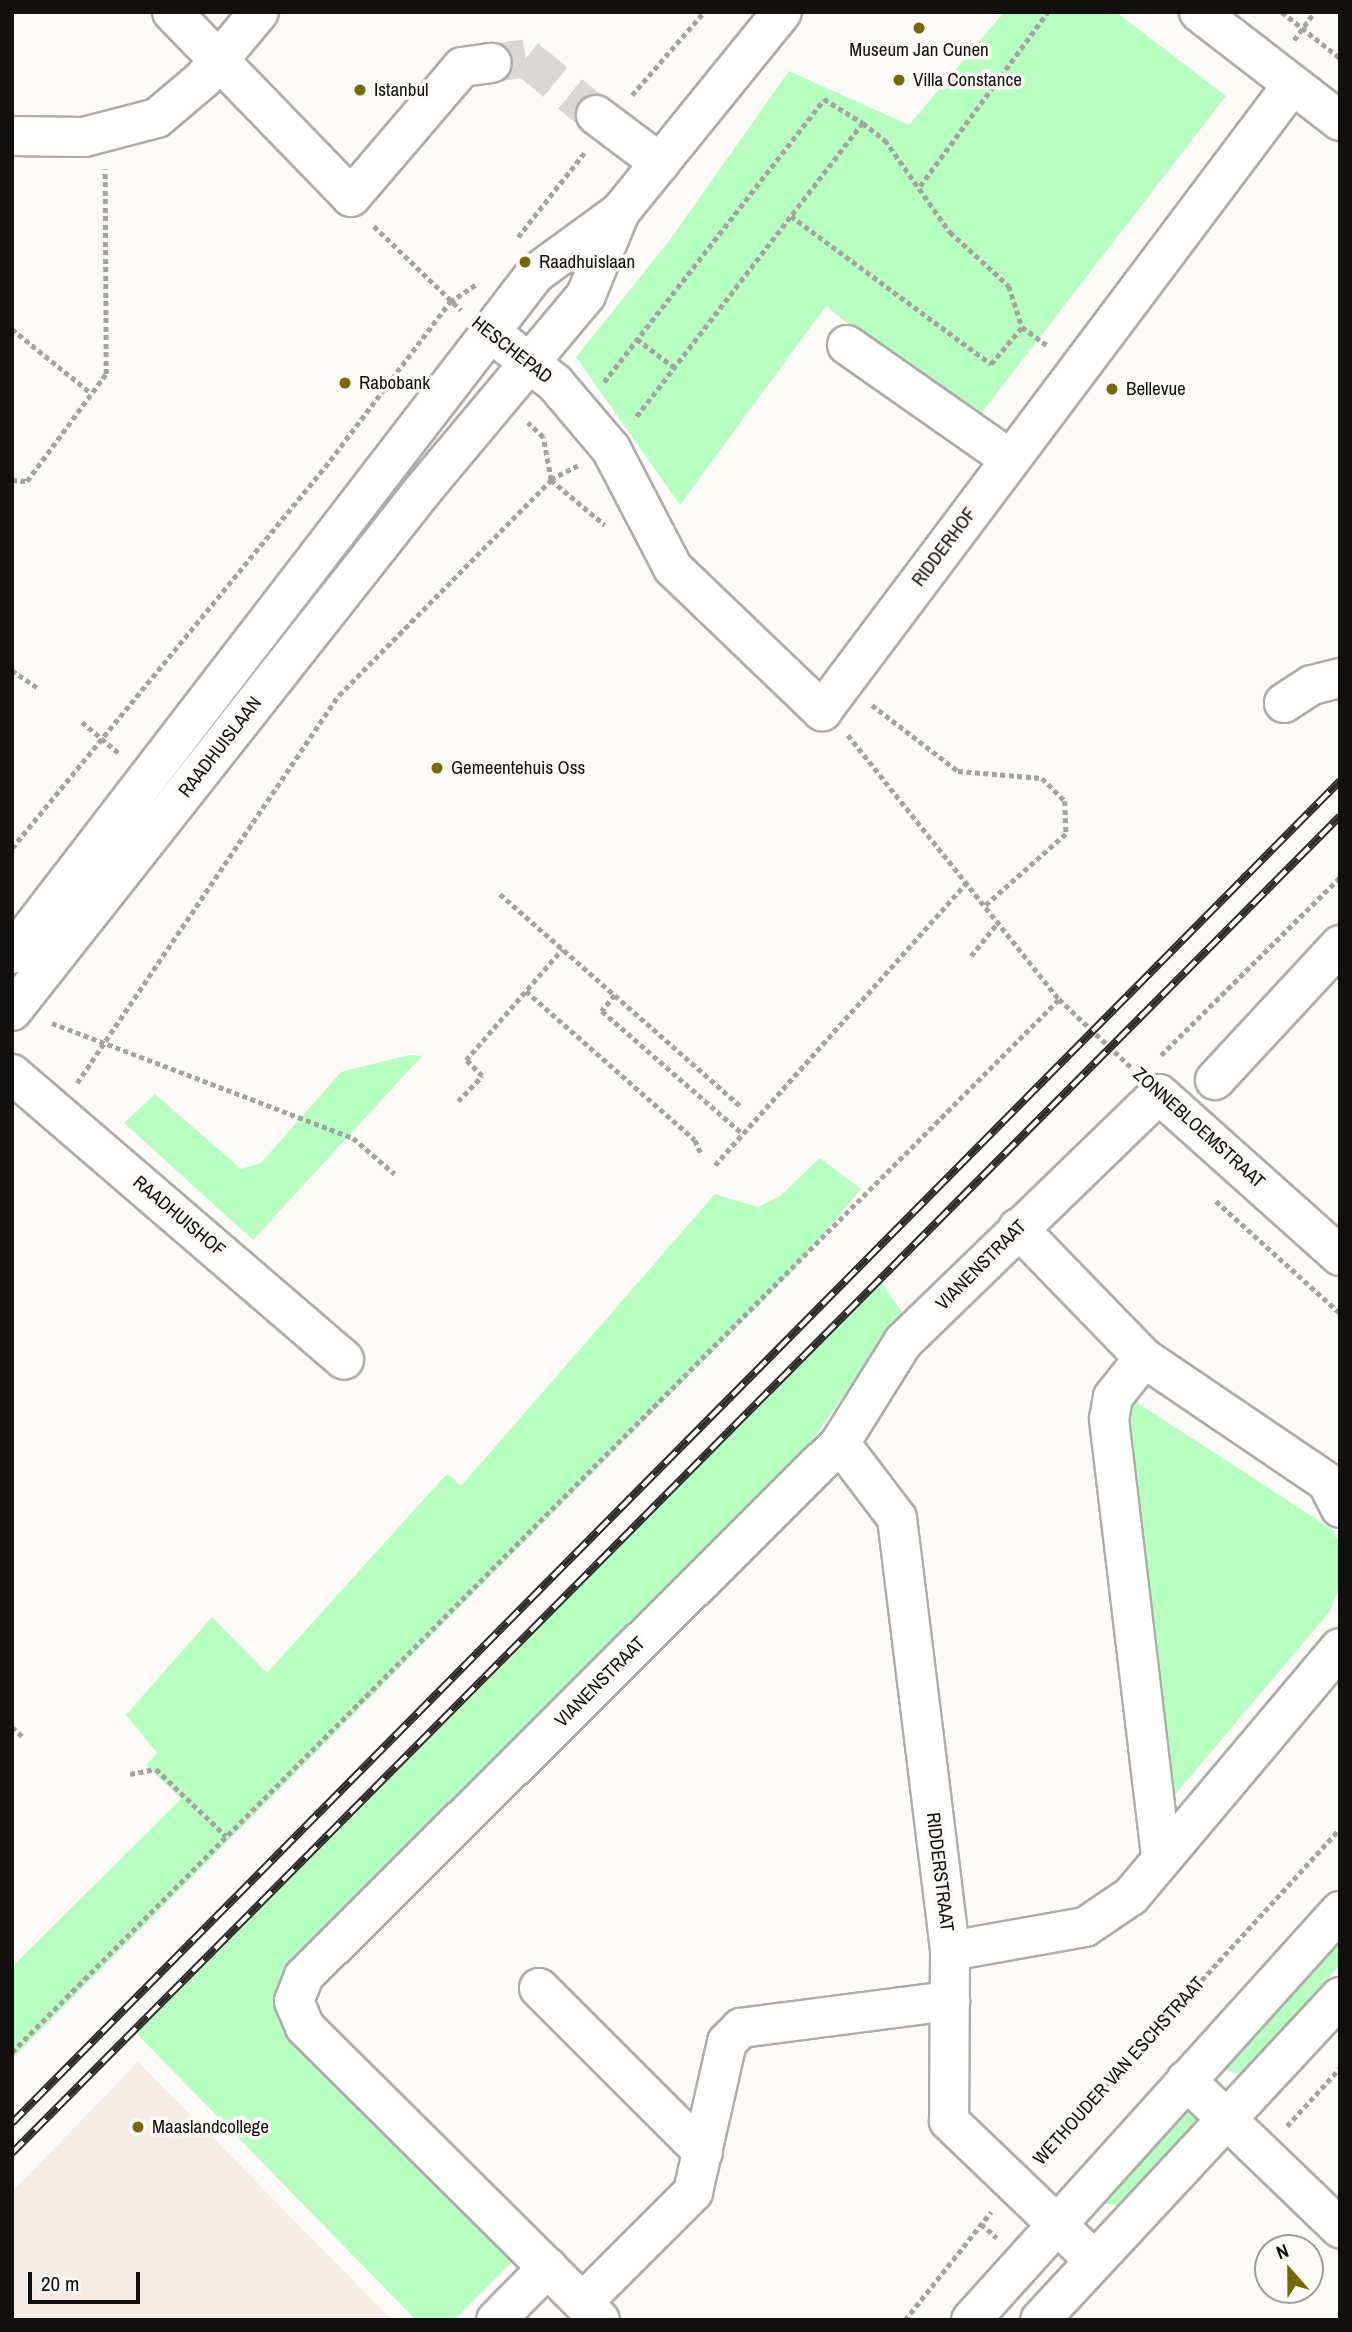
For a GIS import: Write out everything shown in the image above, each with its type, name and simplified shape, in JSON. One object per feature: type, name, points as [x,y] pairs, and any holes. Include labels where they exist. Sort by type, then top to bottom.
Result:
[{"type":"street","points":[[172,12],[351,197],[462,67],[492,63]]},
{"type":"street","points":[[12,136],[105,132],[157,118],[219,59],[259,12]]},
{"type":"street","name":"RAADHUISLAAN","points":[[12,954],[222,689],[535,274],[620,212],[782,12]]},
{"type":"street","points":[[1199,12],[1340,121]]},
{"type":"street","name":"RIDDERHOF","points":[[833,697],[1292,85]]},
{"type":"street","points":[[601,119],[660,163]]},
{"type":"street","name":"RAADHUISLAAN","points":[[13,1009],[414,501],[502,400],[586,295],[620,212]]},
{"type":"street","name":"HESCHEPAD","points":[[489,332],[532,362],[611,449],[673,568],[833,697]]},
{"type":"street","points":[[847,345],[1010,459]]},
{"type":"street","points":[[1284,703],[1312,685],[1340,678]]},
{"type":"street","points":[[1215,1080],[1340,945]]},
{"type":"street","name":"RAADHUISHOF","points":[[12,1074],[344,1360]]},
{"type":"street","name":"VIANENSTRAAT","points":[[592,2311],[305,2027],[293,2001],[304,1976],[840,1443],[903,1342],[1018,1228],[1150,1085]]},
{"type":"street","name":"ZONNEBLOEMSTRAAT","points":[[1150,1085],[1340,1256]]},
{"type":"street","points":[[1018,1228],[1144,1359],[1327,1482],[1340,1508]]},
{"type":"street","points":[[1144,1359],[1113,1397],[1109,1419],[1161,1858]]},
{"type":"street","name":"RIDDERSTRAAT","points":[[840,1443],[897,1518],[950,1951],[948,2121],[1094,2260]]},
{"type":"street","points":[[950,1951],[1085,1927],[1131,1896],[1340,1648]]},
{"type":"street","points":[[971,2320],[1055,2222],[1340,1911]]},
{"type":"street","points":[[538,1988],[704,2152]]},
{"type":"street","points":[[1040,2320],[1340,1997]]},
{"type":"street","points":[[592,2311],[693,2192],[727,2042],[741,2028],[950,2001]]},
{"type":"street","points":[[1186,2080],[1340,2228]]},
{"type":"street","points":[[496,2320],[548,2267]]},
{"type":"path","points":[[510,247],[601,119],[704,12]]},
{"type":"path","points":[[920,186],[1048,12]]},
{"type":"path","points":[[1282,12],[1340,58]]},
{"type":"path","points":[[543,437],[580,413],[824,99],[885,140],[950,232],[1009,286],[1023,327],[1078,368]]},
{"type":"path","points":[[55,1113],[105,1045],[339,695],[551,480],[611,449],[863,123]]},
{"type":"path","points":[[12,480],[27,481],[106,374],[105,132]]},
{"type":"path","name":"HESCHEPAD","points":[[351,197],[397,253],[450,302],[489,332]]},
{"type":"path","points":[[791,216],[991,364],[1023,327]]},
{"type":"path","points":[[12,848],[325,467],[450,302],[486,277]]},
{"type":"path","points":[[12,329],[91,393]]},
{"type":"path","points":[[637,339],[675,368]]},
{"type":"path","points":[[502,400],[543,437],[551,480]]},
{"type":"path","points":[[12,670],[38,688]]},
{"type":"path","points":[[12,2052],[1059,999],[968,881],[833,697]]},
{"type":"path","points":[[833,697],[958,771],[1042,778],[1065,801],[1066,834],[986,905]]},
{"type":"path","points":[[1150,1085],[1340,877]]},
{"type":"path","points":[[715,1165],[968,881]]},
{"type":"path","points":[[500,894],[742,1107]]},
{"type":"path","points":[[971,956],[999,922]]},
{"type":"path","points":[[458,1101],[482,1076],[466,1059],[562,949]]},
{"type":"path","points":[[526,990],[695,1140],[702,1156]]},
{"type":"path","points":[[615,995],[602,1011],[743,1134]]},
{"type":"path","name":"ZONNEBLOEMSTRAAT","points":[[1059,999],[1150,1085]]},
{"type":"path","points":[[13,1009],[354,1138],[394,1174]]},
{"type":"path","points":[[12,1727],[23,1737]]},
{"type":"path","points":[[130,1774],[156,1769],[226,1836]]},
{"type":"path","name":"WETHOUDER VAN ESCHSTRAAT","points":[[905,2320],[1015,2184],[1340,1828]]},
{"type":"shaded area","name":"Maaslandcollege","points":[[138,2062],[392,2320],[12,2320],[12,2192]]},
{"type":"green space","points":[[1004,12],[1116,12],[1226,96],[973,424],[826,306],[680,505],[576,357],[669,241],[789,71],[909,125]]},
{"type":"green space","points":[[409,1055],[422,1056],[253,1240],[124,1123],[155,1094],[241,1169],[261,1163],[341,1072]]},
{"type":"green space","points":[[820,1158],[861,1189],[792,1272],[12,2059],[12,1967],[181,1799],[146,1765],[157,1753],[126,1715],[212,1617],[267,1673],[443,1478],[448,1474],[461,1486],[715,1194],[758,1207],[780,1196]]},
{"type":"green space","points":[[878,1278],[902,1312],[802,1455],[287,1978],[523,2251],[454,2320],[416,2320],[133,2030]]},
{"type":"green space","points":[[1133,1400],[1333,1530],[1340,1544],[1340,1585],[1330,1611],[1174,1796],[1167,1786],[1116,1420]]},
{"type":"green space","points":[[1340,1925],[1340,1965],[1240,2074],[1219,2068]]},
{"type":"green space","points":[[1188,2102],[1201,2117],[1120,2205],[1106,2204],[1099,2198]]},
{"type":"tunnel","points":[[492,63],[526,58],[596,115]]},
{"type":"railway","points":[[12,2123],[1340,781]]},
{"type":"railway","points":[[12,2153],[1340,816]]},
{"type":"place","name":"Museum Jan Cunen","points":[[919,28]]},
{"type":"place","name":"Villa Constance","points":[[899,80]]},
{"type":"place","name":"Istanbul","points":[[360,90]]},
{"type":"place","name":"Raadhuislaan","points":[[525,262]]},
{"type":"place","name":"Rabobank","points":[[345,383]]},
{"type":"place","name":"Bellevue","points":[[1112,389]]},
{"type":"place","name":"Gemeentehuis Oss","points":[[437,768]]},
{"type":"place","name":"Maaslandcollege","points":[[138,2127]]}]
